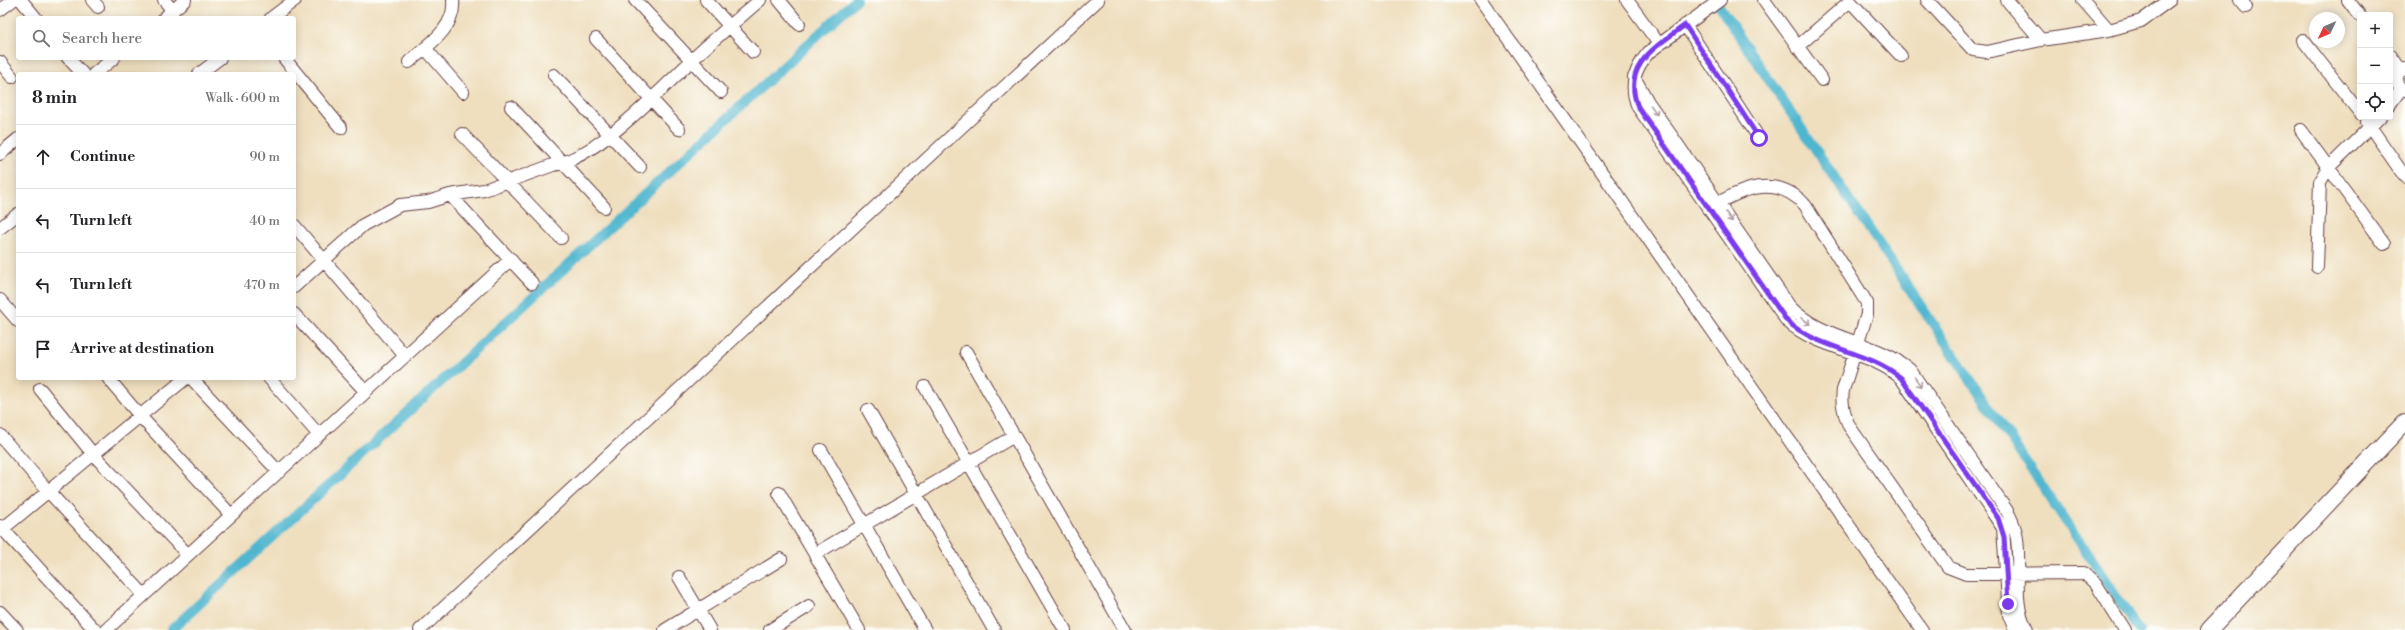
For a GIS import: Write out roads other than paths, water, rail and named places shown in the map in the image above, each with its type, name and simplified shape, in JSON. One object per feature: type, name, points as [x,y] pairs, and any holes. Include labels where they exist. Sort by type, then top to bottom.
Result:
[{"type":"street","points":[[0,10],[13,0]]},
{"type":"street","points":[[21,0],[34,16]]},
{"type":"street","points":[[164,0],[168,14],[185,0]]},
{"type":"street","points":[[274,16],[295,0]]},
{"type":"street","points":[[409,62],[446,29],[451,20],[453,0]]},
{"type":"street","points":[[635,0],[721,92]]},
{"type":"street","points":[[706,0],[753,52]]},
{"type":"street","points":[[296,285],[322,260],[364,224],[400,205],[428,202],[450,195],[484,190],[564,164],[610,134],[653,100],[692,60],[760,0]]},
{"type":"street","points":[[778,0],[799,24]]},
{"type":"street","points":[[420,630],[1098,0]]},
{"type":"street","points":[[1481,0],[1922,630]]},
{"type":"street","points":[[1627,0],[1659,44]]},
{"type":"street","points":[[1720,0],[1659,44],[1649,52],[1640,63],[1634,77],[1633,94],[1638,107],[1787,321],[1807,336],[1856,349]]},
{"type":"street","points":[[1764,0],[1822,80]]},
{"type":"street","points":[[1927,0],[1969,47],[1977,52],[1987,52],[2041,40],[2109,30],[2141,21],[2166,1]]},
{"type":"street","points":[[2007,0],[2041,40]]},
{"type":"street","points":[[2083,0],[2109,30]]},
{"type":"street","points":[[2348,0],[2357,12]]},
{"type":"street","points":[[1797,47],[1849,1],[1901,56]]},
{"type":"street","points":[[1685,25],[1759,138]]},
{"type":"street","points":[[596,39],[679,129]]},
{"type":"street","points":[[2303,40],[2357,109]]},
{"type":"street","points":[[425,48],[463,92]]},
{"type":"street","points":[[2393,59],[2403,69],[2396,82],[2403,90],[2393,101]]},
{"type":"street","points":[[70,60],[81,72]]},
{"type":"street","points":[[96,72],[112,60]]},
{"type":"street","points":[[202,72],[217,60]]},
{"type":"street","points":[[286,60],[295,72]]},
{"type":"street","points":[[0,62],[12,77]]},
{"type":"street","points":[[296,73],[341,128]]},
{"type":"street","points":[[554,75],[640,167]]},
{"type":"street","points":[[1634,77],[1648,102],[1720,202],[1795,312],[1807,322],[1856,349],[1901,378],[1998,518],[2004,537],[2023,623],[2027,630]]},
{"type":"street","points":[[511,107],[604,207]]},
{"type":"street","points":[[2365,120],[2405,176]]},
{"type":"street","points":[[2317,267],[2320,182],[2329,167],[2378,120]]},
{"type":"street","points":[[2301,130],[2384,244]]},
{"type":"street","points":[[462,134],[561,238]]},
{"type":"street","points":[[1,151],[16,140]]},
{"type":"street","points":[[1708,209],[1734,193],[1761,186],[1774,187],[1798,197],[1867,303],[1868,309],[1842,400],[1849,426],[1948,567],[1966,574],[2084,573],[2096,584],[2125,630]]},
{"type":"street","points":[[450,195],[532,283]]},
{"type":"street","points":[[0,228],[16,216]]},
{"type":"street","points":[[296,228],[405,356]]},
{"type":"street","points":[[106,630],[511,259]]},
{"type":"street","points":[[0,300],[16,319]]},
{"type":"street","points":[[296,316],[366,392]]},
{"type":"street","points":[[966,352],[1120,628]]},
{"type":"street","points":[[110,380],[140,416],[231,515]]},
{"type":"street","points":[[95,630],[1,528],[184,380]]},
{"type":"street","points":[[193,380],[279,472]]},
{"type":"street","points":[[270,380],[319,435]]},
{"type":"street","points":[[925,387],[1065,630]]},
{"type":"street","points":[[40,389],[93,454],[188,555]]},
{"type":"street","points":[[868,410],[994,630]]},
{"type":"street","points":[[2209,630],[2405,422]]},
{"type":"street","points":[[0,435],[48,491],[144,595]]},
{"type":"street","points":[[815,554],[1014,436]]},
{"type":"street","points":[[821,450],[924,630]]},
{"type":"street","points":[[779,492],[859,630]]},
{"type":"street","points":[[665,630],[781,559]]},
{"type":"street","points":[[2012,573],[2009,615],[2015,630]]},
{"type":"street","points":[[679,577],[710,630]]},
{"type":"street","points":[[770,630],[809,606]]},
{"type":"street","points":[[0,612],[17,630]]},
{"type":"waterway","points":[[171,630],[856,0]]},
{"type":"waterway","points":[[1715,0],[2139,630]]}]
